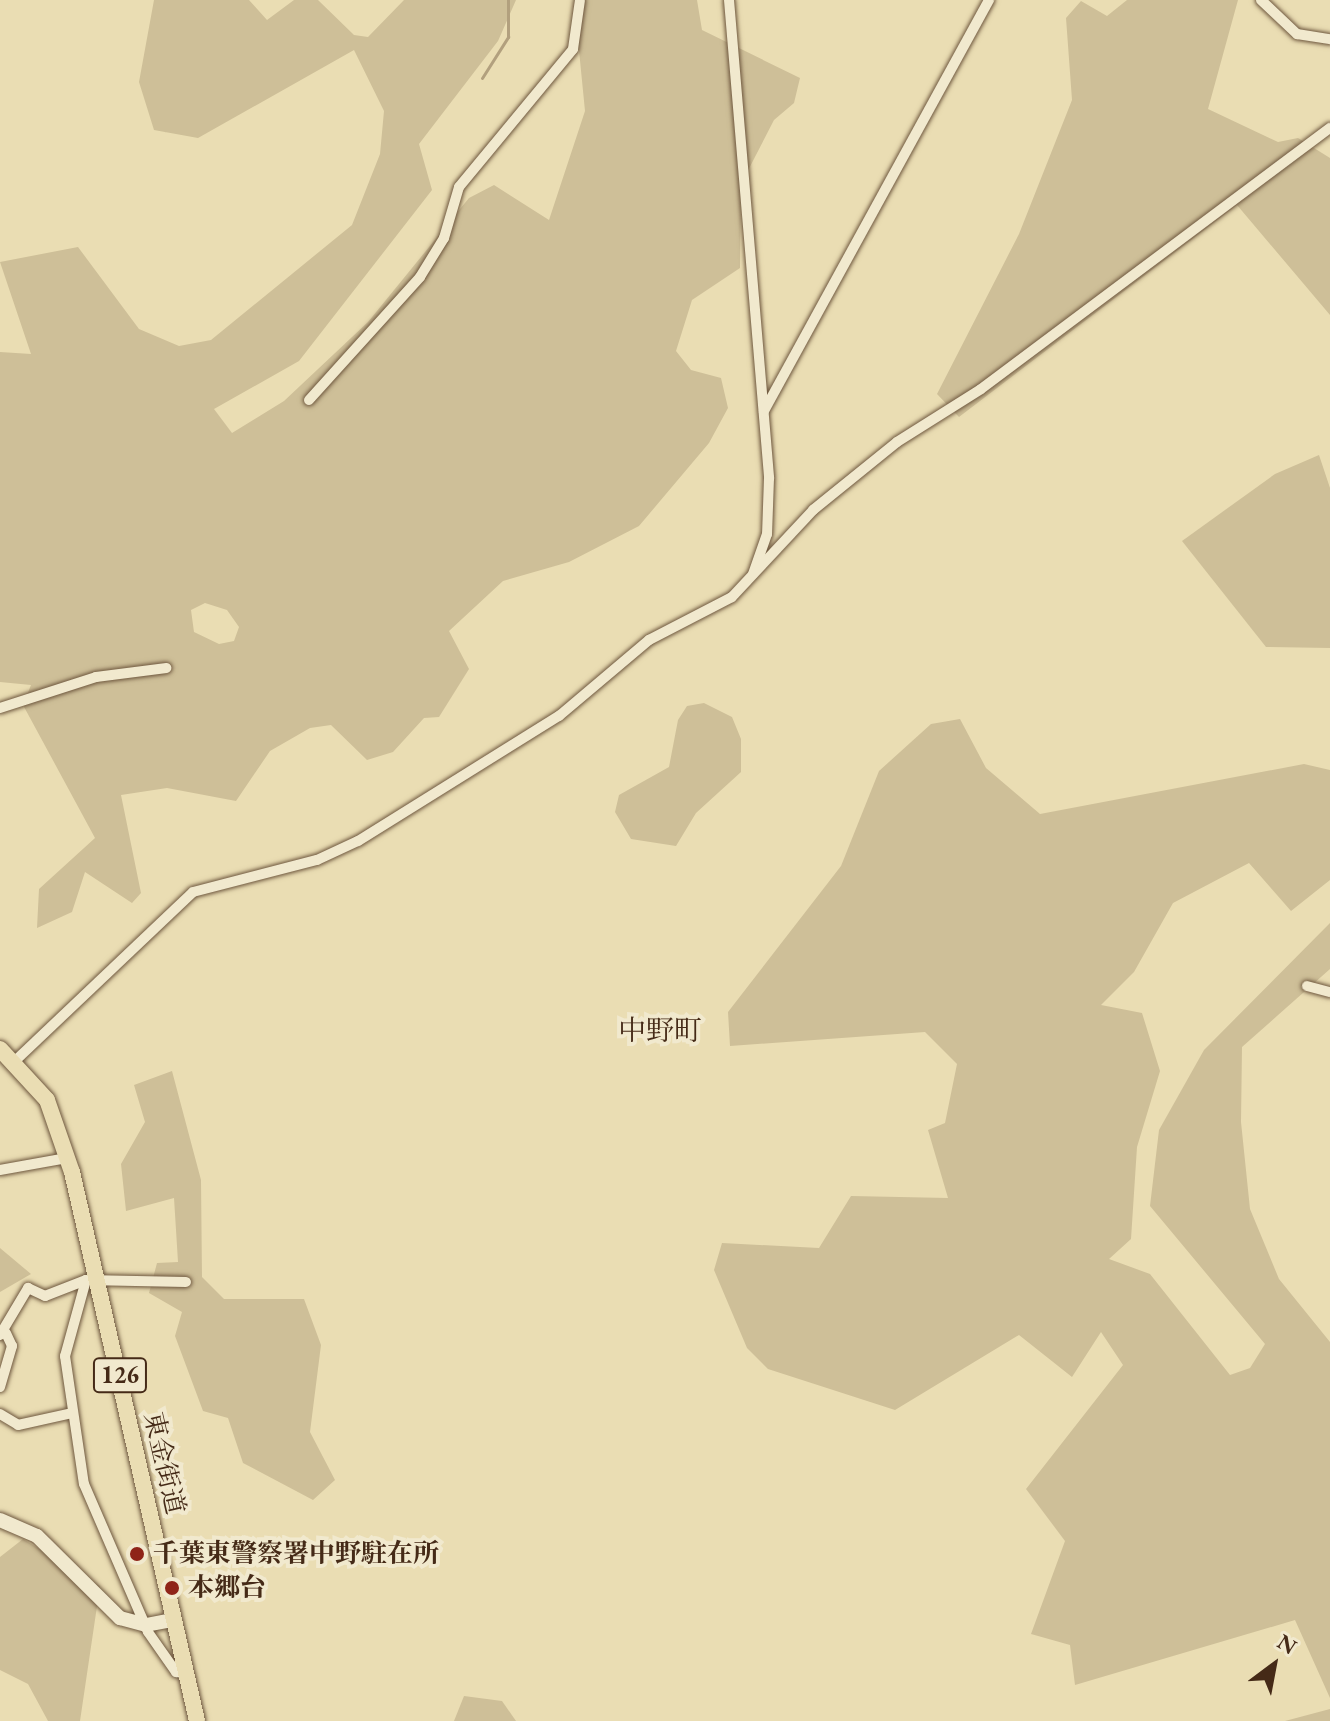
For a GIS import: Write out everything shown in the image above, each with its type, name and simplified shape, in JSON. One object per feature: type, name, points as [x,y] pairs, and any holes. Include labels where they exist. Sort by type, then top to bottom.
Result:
[{"type":"highway","name":"東金街道","points":[[0,1049],[15,1061],[47,1100],[67,1158],[92,1280],[197,1721]]},
{"type":"main road","points":[[0,1520],[37,1536],[120,1618],[146,1625],[172,1620]]},
{"type":"street","points":[[309,400],[420,277],[444,238],[459,187],[573,49],[580,0]]},
{"type":"street","points":[[729,0],[763,412],[767,534],[751,580]]},
{"type":"street","points":[[763,412],[989,0]]},
{"type":"street","points":[[1261,0],[1297,34],[1330,39]]},
{"type":"street","points":[[15,1061],[193,892],[317,860],[358,841],[559,716],[649,640],[713,610],[751,580],[813,510],[897,442],[981,389],[1330,128]]},
{"type":"street","points":[[0,708],[96,677],[166,668]]},
{"type":"street","points":[[1307,986],[1330,992]]},
{"type":"street","points":[[0,1170],[67,1158]]},
{"type":"street","points":[[92,1280],[65,1356],[72,1413],[89,1501],[146,1625],[176,1672],[185,1673]]},
{"type":"street","points":[[0,1387],[12,1346],[3,1334],[23,1290],[45,1296],[92,1280],[186,1282]]},
{"type":"street","points":[[0,1414],[18,1425],[72,1413]]},
{"type":"shaded area","points":[[154,0],[249,0],[267,20],[294,0],[318,0],[354,35],[368,37],[404,0],[516,0],[498,41],[419,144],[432,190],[299,361],[214,409],[232,433],[284,401],[368,322],[469,198],[494,185],[549,220],[585,111],[574,0],[697,0],[702,30],[800,78],[794,103],[774,120],[741,184],[740,268],[692,300],[676,351],[691,370],[721,378],[728,408],[709,443],[639,526],[569,562],[503,581],[449,631],[469,669],[439,717],[424,718],[393,752],[367,760],[331,725],[310,728],[270,751],[236,801],[167,788],[121,795],[141,893],[132,903],[85,872],[72,912],[37,928],[39,889],[95,838],[23,705],[31,685],[0,682],[0,352],[31,354],[0,262],[78,247],[139,329],[179,346],[211,340],[352,225],[380,154],[384,111],[354,50],[198,138],[154,130],[139,82]],"holes":[[[205,603],[227,610],[239,627],[234,641],[219,644],[194,632],[191,610]]]},
{"type":"shaded area","points":[[1127,0],[1238,0],[1208,109],[1278,142],[1298,138],[1330,158],[1330,315],[1237,205],[959,417],[937,394],[1019,234],[1072,100],[1066,18],[1081,1],[1107,16]]},
{"type":"shaded area","points":[[1319,455],[1330,488],[1330,648],[1266,647],[1182,541],[1275,474]]},
{"type":"shaded area","points":[[704,703],[732,717],[741,739],[741,772],[696,813],[676,846],[631,839],[615,812],[619,795],[669,767],[678,720],[687,706]]},
{"type":"shaded area","points":[[960,719],[986,768],[1040,814],[1304,764],[1330,770],[1330,880],[1291,911],[1249,863],[1173,903],[1134,972],[1101,1005],[1142,1013],[1160,1071],[1137,1147],[1131,1239],[1109,1259],[1150,1274],[1230,1375],[1250,1368],[1265,1344],[1150,1206],[1159,1130],[1204,1050],[1330,923],[1330,969],[1242,1047],[1241,1122],[1250,1209],[1279,1279],[1330,1342],[1330,1698],[1295,1620],[1075,1685],[1070,1645],[1031,1634],[1065,1541],[1026,1489],[1123,1365],[1101,1332],[1072,1377],[1019,1335],[895,1410],[768,1369],[747,1348],[714,1270],[722,1243],[819,1248],[851,1196],[948,1198],[928,1130],[945,1123],[957,1064],[925,1032],[730,1046],[728,1012],[841,866],[879,771],[931,724]]},
{"type":"shaded area","points":[[172,1071],[201,1180],[202,1277],[224,1299],[304,1299],[321,1345],[310,1432],[335,1480],[313,1500],[243,1463],[228,1418],[203,1411],[175,1336],[182,1312],[149,1293],[157,1263],[178,1262],[174,1198],[126,1211],[121,1164],[145,1122],[134,1085]]},
{"type":"shaded area","points":[[0,1248],[31,1274],[0,1292]]},
{"type":"shaded area","points":[[23,1539],[100,1586],[80,1721],[48,1721],[28,1684],[0,1670],[0,1557]]},
{"type":"shaded area","points":[[464,1696],[502,1701],[516,1721],[454,1721]]},
{"type":"shaded area","points":[[1330,1709],[1330,1721],[1285,1721]]},
{"type":"waterway","points":[[482,78],[508,37],[508,0]]},
{"type":"place","name":"千葉東警察署中野駐在所","points":[[137,1554]]},
{"type":"place","name":"本郷台","points":[[172,1588]]},
{"type":"district","name":"中野町","points":[[660,1030]]}]
